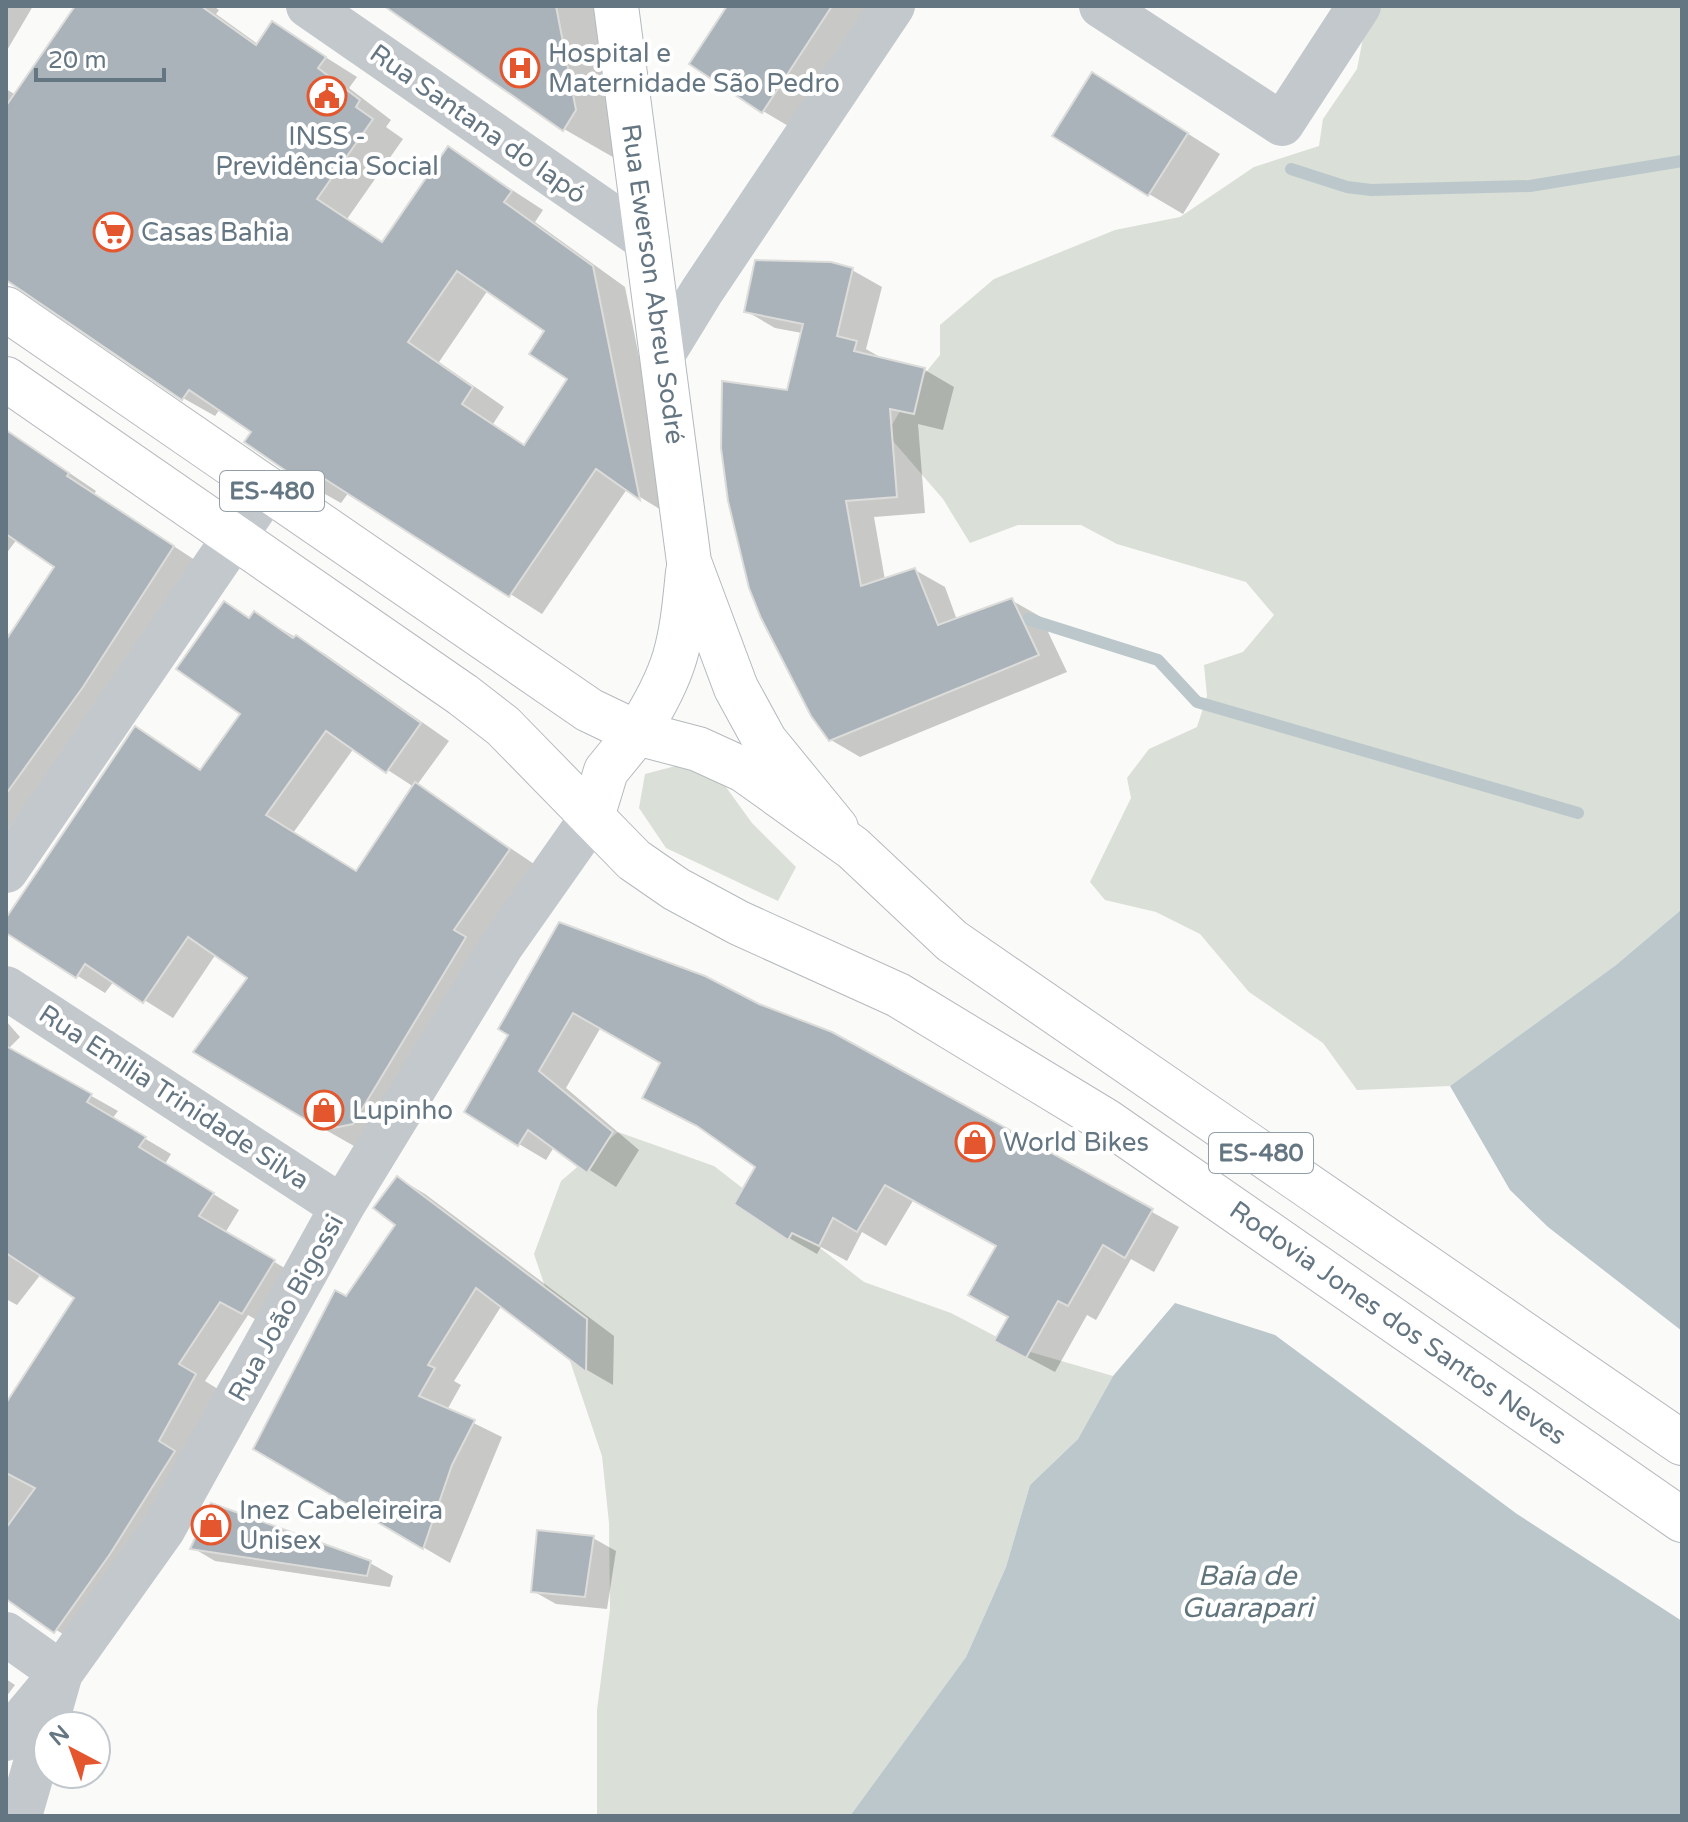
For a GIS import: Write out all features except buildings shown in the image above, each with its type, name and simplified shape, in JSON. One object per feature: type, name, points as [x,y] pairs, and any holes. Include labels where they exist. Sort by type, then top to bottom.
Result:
[{"type":"main road","name":"Rua Ewerson Abreu Sodré","points":[[592,817],[606,771],[637,733],[661,695],[678,656],[689,562],[664,353],[616,6]]},
{"type":"main road","name":"ES-480","points":[[6,309],[589,710],[637,733],[698,749],[744,770],[853,848],[952,941],[1682,1443]]},
{"type":"main road","name":"Rodovia Jones dos Santos Neves","points":[[6,379],[473,703],[503,726],[634,860],[676,889],[739,923],[898,995],[1106,1121],[1682,1520]]},
{"type":"main road","name":"Rua Ewerson Abreu Sodré","points":[[689,562],[736,688],[765,741],[853,848]]},
{"type":"street","name":"Rua Santana do Iapó","points":[[308,6],[648,241]]},
{"type":"street","points":[[664,353],[702,291],[893,6]]},
{"type":"street","points":[[1101,6],[1282,124],[1359,6]]},
{"type":"street","points":[[6,871],[268,488]]},
{"type":"street","name":"Rua João Bigossi","points":[[20,1816],[61,1673],[163,1530],[342,1207],[502,945],[592,817]]},
{"type":"street","name":"Rua Emilia Trinidade Silva","points":[[6,988],[342,1207]]},
{"type":"street","points":[[6,1634],[61,1673],[6,1739]]},
{"type":"shaded area","points":[[1382,6],[1682,6],[1682,909],[1616,965],[1450,1086],[1357,1090],[1323,1043],[1249,992],[1200,934],[1156,912],[1105,900],[1090,882],[1131,798],[1127,778],[1149,749],[1197,727],[1207,696],[1204,665],[1243,652],[1274,615],[1246,582],[1117,544],[1081,525],[1018,525],[970,543],[943,499],[887,434],[913,388],[940,355],[940,325],[994,279],[1115,230],[1180,217],[1254,167],[1319,146],[1323,119],[1357,69],[1363,38]]},
{"type":"shaded area","points":[[683,764],[723,783],[752,823],[796,867],[778,901],[666,848],[639,808],[645,774]]},
{"type":"shaded area","points":[[618,1132],[714,1166],[864,1282],[951,1313],[1020,1349],[1113,1376],[1078,1439],[1030,1485],[1006,1567],[966,1657],[850,1816],[597,1816],[597,1710],[610,1609],[609,1523],[602,1456],[534,1254],[561,1181]]},
{"type":"water","points":[[1682,909],[1682,1331],[1548,1227],[1510,1190],[1450,1086],[1616,965]]},
{"type":"water","name":"Baía de Guarapari","points":[[1175,1303],[1275,1335],[1517,1514],[1682,1621],[1682,1816],[850,1816],[966,1657],[1006,1567],[1030,1485],[1078,1439],[1113,1376]]},
{"type":"waterway","points":[[1291,169],[1347,187],[1371,190],[1530,186],[1682,161]]},
{"type":"waterway","points":[[1028,619],[1158,660],[1197,702],[1578,813]]},
{"type":"place","name":"Hospital e Maternidade São Pedro","points":[[520,68]]},
{"type":"place","name":"INSS - Previdência Social","points":[[327,96]]},
{"type":"place","name":"Casas Bahia","points":[[113,232]]},
{"type":"place","name":"Lupinho","points":[[324,1110]]},
{"type":"place","name":"World Bikes","points":[[975,1142]]},
{"type":"place","name":"Inez Cabeleireira Unisex","points":[[211,1525]]}]
